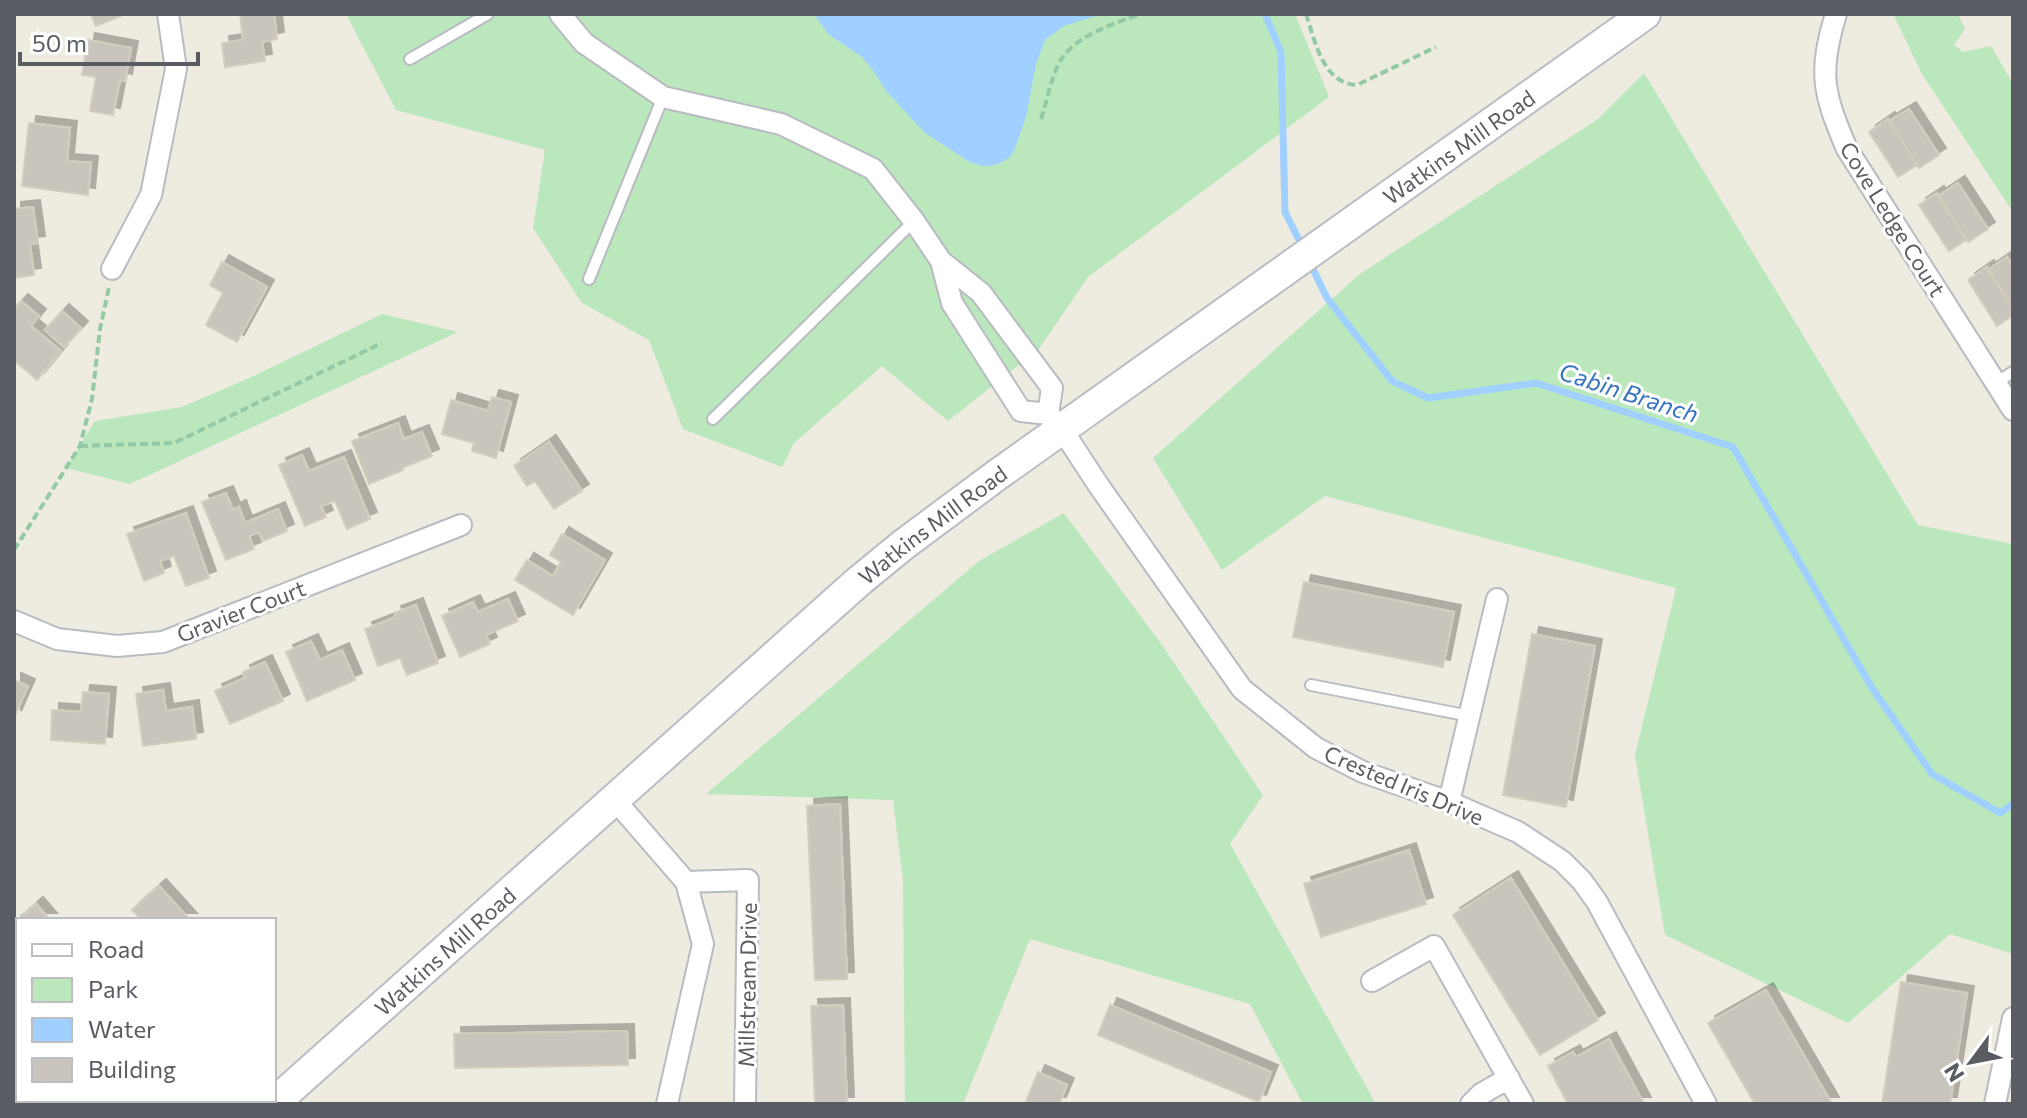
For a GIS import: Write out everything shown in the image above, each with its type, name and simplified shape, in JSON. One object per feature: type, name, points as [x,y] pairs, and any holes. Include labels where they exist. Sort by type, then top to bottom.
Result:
[{"type":"street","points":[[112,269],[151,195],[176,69],[168,14]]},
{"type":"street","points":[[560,14],[584,43],[663,97],[781,124],[873,169],[941,261],[981,293],[1052,388],[1055,421],[1021,411],[952,303],[941,261]]},
{"type":"street","name":"Watkins Mill Road","points":[[276,1101],[870,572],[1055,421],[1256,290],[1645,14]]},
{"type":"street","name":"Cove Ledge Court","points":[[1836,14],[1827,42],[1824,69],[1832,114],[1847,149],[2005,377],[2013,410]]},
{"type":"street","name":"Crested Iris Drive","points":[[1055,421],[1242,689],[1316,748],[1363,772],[1449,802],[1518,832],[1562,861],[1582,881],[1597,902],[1706,1104]]},
{"type":"street","name":"Gravier Court","points":[[14,621],[57,639],[117,646],[163,642],[461,525]]},
{"type":"street","points":[[1449,802],[1497,599]]},
{"type":"street","name":"Millstream Drive","points":[[615,800],[686,882],[703,944],[667,1104]]},
{"type":"street","name":"Millstream Drive","points":[[686,882],[748,880],[745,1104]]},
{"type":"street","points":[[1372,981],[1434,946],[1523,1104]]},
{"type":"street","points":[[1995,1104],[2013,1018]]},
{"type":"street","points":[[1471,1104],[1481,1094],[1509,1078]]},
{"type":"lane","points":[[410,59],[488,14]]},
{"type":"lane","points":[[589,279],[663,97]]},
{"type":"lane","points":[[713,419],[914,221]]},
{"type":"lane","points":[[1311,685],[1470,716]]},
{"type":"path","points":[[1041,119],[1059,64],[1068,51],[1093,34],[1141,14]]},
{"type":"path","points":[[1306,14],[1323,60],[1337,80],[1346,84],[1357,85],[1436,47]]},
{"type":"path","points":[[14,550],[80,446],[92,399],[100,329],[112,269]]},
{"type":"path","points":[[80,446],[174,443],[382,343]]},
{"type":"green space","points":[[346,14],[1295,14],[1329,97],[1088,277],[1039,349],[948,421],[882,366],[794,443],[782,467],[683,429],[649,340],[582,303],[533,228],[545,150],[396,110]]},
{"type":"green space","points":[[1893,14],[1958,14],[1965,29],[1954,45],[1963,52],[1991,46],[2013,84],[2013,212],[1922,74]]},
{"type":"green space","points":[[1644,73],[1918,525],[2013,544],[2013,954],[1950,934],[1848,1023],[1665,935],[1635,755],[1676,588],[1325,496],[1222,570],[1153,458],[1360,274],[1598,119]]},
{"type":"green space","points":[[382,314],[458,332],[130,484],[66,468],[95,421],[182,407]]},
{"type":"green space","points":[[1064,513],[1162,645],[1263,795],[1230,844],[1376,1104],[1303,1104],[1250,1004],[1030,939],[963,1104],[905,1104],[903,881],[893,800],[706,794],[979,561]]},
{"type":"water","points":[[814,14],[1102,14],[1064,26],[1045,40],[1015,148],[1004,161],[984,166],[971,163],[925,133],[886,91],[862,57],[828,34]]},
{"type":"building","points":[[91,14],[120,14],[121,16],[96,26]]},
{"type":"building","points":[[240,14],[274,14],[277,39],[262,42],[265,61],[225,67],[222,43],[243,40]]},
{"type":"building","points":[[88,40],[131,48],[125,81],[120,80],[113,115],[90,111],[96,77],[82,75]]},
{"type":"building","points":[[1909,109],[1939,155],[1919,168],[1889,121]]},
{"type":"building","points":[[1888,119],[1917,165],[1898,177],[1869,132]]},
{"type":"building","points":[[29,123],[70,128],[67,161],[91,163],[88,195],[22,186]]},
{"type":"building","points":[[1958,183],[1988,229],[1968,242],[1938,196]]},
{"type":"building","points":[[1937,193],[1966,240],[1949,251],[1919,205]]},
{"type":"building","points":[[33,207],[38,243],[30,244],[34,275],[14,278],[14,209]]},
{"type":"building","points":[[2007,257],[2013,266],[2013,308],[1988,270]]},
{"type":"building","points":[[222,262],[267,287],[237,342],[206,325],[223,293],[210,285]]},
{"type":"building","points":[[1987,267],[2013,308],[2013,315],[1997,326],[1968,280]]},
{"type":"building","points":[[21,301],[39,316],[31,326],[61,351],[37,380],[14,360],[14,309]]},
{"type":"building","points":[[62,311],[81,328],[64,347],[45,330]]},
{"type":"building","points":[[492,397],[511,402],[496,458],[472,451],[474,443],[442,434],[451,400],[488,411]]},
{"type":"building","points":[[398,423],[404,439],[422,432],[432,456],[369,484],[352,441]]},
{"type":"building","points":[[549,442],[582,491],[554,509],[535,481],[527,486],[514,466]]},
{"type":"building","points":[[302,455],[309,471],[344,457],[370,519],[347,529],[335,501],[321,506],[326,517],[305,526],[279,465]]},
{"type":"building","points":[[226,493],[233,510],[239,507],[245,523],[278,509],[287,531],[263,541],[259,532],[249,536],[254,549],[226,560],[202,502]]},
{"type":"building","points":[[186,513],[209,578],[186,586],[174,556],[160,561],[164,573],[144,581],[127,534]]},
{"type":"building","points":[[562,534],[605,560],[573,615],[515,580],[527,560],[553,576],[561,562],[550,555]]},
{"type":"building","points":[[1304,582],[1454,612],[1443,667],[1293,637]]},
{"type":"building","points":[[508,599],[518,621],[486,635],[490,644],[460,657],[442,616],[473,602],[478,612]]},
{"type":"building","points":[[416,605],[438,663],[407,675],[400,658],[378,666],[365,629]]},
{"type":"building","points":[[1532,634],[1595,646],[1566,807],[1503,795]]},
{"type":"building","points":[[311,641],[320,660],[342,650],[355,680],[307,701],[286,652]]},
{"type":"building","points":[[265,662],[283,701],[230,724],[215,691],[245,678],[243,672]]},
{"type":"building","points":[[14,680],[28,686],[14,718]]},
{"type":"building","points":[[163,690],[166,711],[192,707],[196,739],[143,746],[136,694]]},
{"type":"building","points":[[83,692],[109,694],[105,744],[51,740],[52,710],[81,712]]},
{"type":"building","points":[[840,804],[847,979],[815,980],[807,806]]},
{"type":"building","points":[[1409,850],[1426,904],[1321,937],[1304,884]]},
{"type":"building","points":[[1511,878],[1598,1020],[1540,1055],[1453,915]]},
{"type":"building","points":[[159,886],[188,918],[140,918],[132,910]]},
{"type":"building","points":[[36,904],[48,918],[20,918]]},
{"type":"building","points":[[16,922],[14,970],[14,923]]},
{"type":"building","points":[[1901,982],[1967,993],[1950,1104],[1882,1104]]},
{"type":"building","points":[[1766,990],[1832,1104],[1755,1104],[1708,1023]]},
{"type":"building","points":[[843,1005],[847,1104],[815,1104],[811,1006]]},
{"type":"building","points":[[1110,1005],[1271,1072],[1259,1102],[1098,1035]]},
{"type":"building","points":[[627,1031],[628,1065],[455,1068],[454,1034]]},
{"type":"building","points":[[1609,1039],[1644,1104],[1568,1104],[1548,1066],[1573,1052],[1576,1057]]},
{"type":"building","points":[[1038,1072],[1067,1085],[1059,1104],[1025,1104]]},
{"type":"waterway","name":"Cabin Branch","points":[[1265,14],[1281,52],[1285,212],[1303,248]]},
{"type":"waterway","name":"Cabin Branch","points":[[1310,263],[1327,298],[1392,381],[1428,398],[1536,383],[1733,447],[1872,688],[1932,774],[2000,813],[2013,804]]}]
